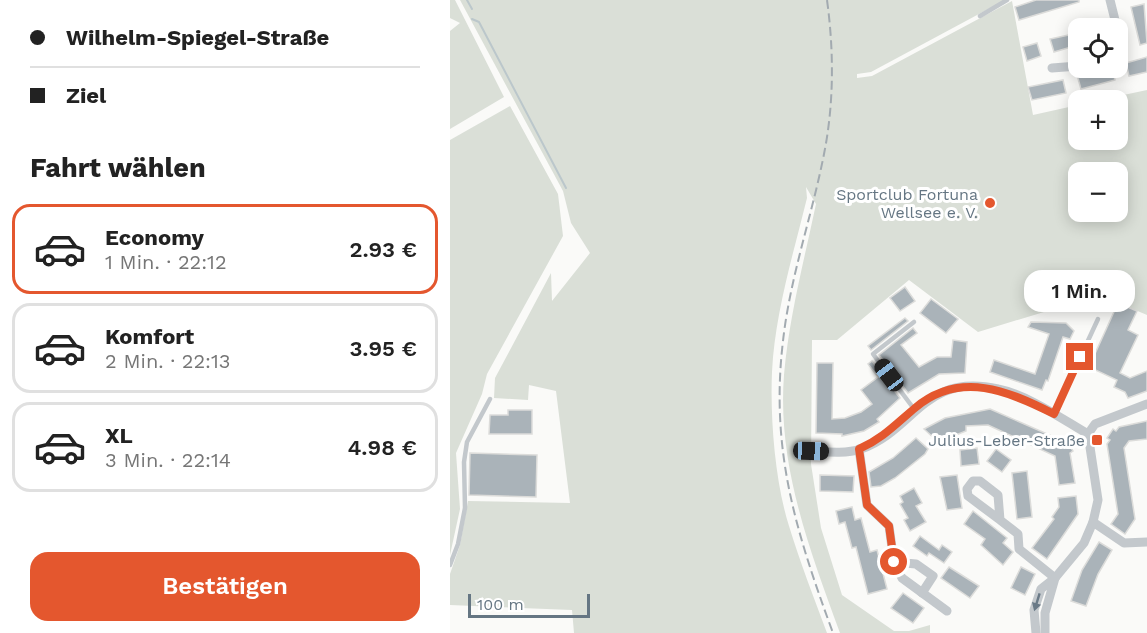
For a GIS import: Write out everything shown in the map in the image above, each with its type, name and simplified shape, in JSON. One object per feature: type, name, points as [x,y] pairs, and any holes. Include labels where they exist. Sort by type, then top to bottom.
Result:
[{"type":"street","points":[[1110,0],[1114,18]]},
{"type":"street","points":[[1052,68],[1068,67]]},
{"type":"street","points":[[811,451],[859,449],[883,437],[914,409],[949,390],[976,387],[999,389],[1054,414],[1088,434]]},
{"type":"street","points":[[1036,633],[1034,610],[1041,589],[1055,579],[1084,543],[1093,522],[1098,500],[1088,434],[1095,424],[1147,404]]},
{"type":"street","points":[[859,449],[867,505],[889,526],[894,562],[902,578],[947,611]]},
{"type":"street","points":[[1000,520],[1018,534],[1019,549],[1055,579]]},
{"type":"street","points":[[1093,522],[1124,543],[1147,542]]},
{"type":"street","points":[[894,562],[916,564],[933,576],[922,593]]},
{"type":"street","points":[[1045,633],[1045,613],[1055,579]]},
{"type":"lane","points":[[980,16],[1007,0]]},
{"type":"lane","points":[[1054,414],[1098,319]]},
{"type":"lane","points":[[914,322],[873,354],[914,409]]},
{"type":"lane","points":[[450,565],[458,544],[465,508],[464,462],[467,442],[490,399]]},
{"type":"shaded area","points":[[450,0],[455,0],[504,97],[450,129],[450,31],[460,23],[450,18]]},
{"type":"shaded area","points":[[460,0],[1005,0],[871,72],[857,74],[857,78],[872,76],[1012,1],[1033,115],[1068,107],[1068,150],[1128,150],[1128,94],[1147,90],[1147,315],[1100,295],[978,332],[909,280],[837,340],[812,340],[811,464],[821,528],[842,595],[894,631],[909,631],[930,625],[930,633],[840,633],[798,507],[791,475],[783,409],[789,332],[816,204],[806,187],[807,198],[785,284],[777,328],[772,372],[772,409],[774,450],[784,509],[827,633],[574,633],[572,610],[450,605],[450,574],[460,545],[468,501],[570,503],[556,391],[529,385],[528,400],[494,398],[495,378],[551,273],[552,301],[590,253],[571,223],[563,191]]},
{"type":"shaded area","points":[[510,106],[558,194],[563,236],[487,374],[482,394],[456,453],[460,509],[450,555],[450,140]]},
{"type":"building","points":[[1036,0],[1079,0],[1079,2],[1019,20],[1015,7]]},
{"type":"building","points":[[1144,4],[1147,43],[1140,45],[1131,7]]},
{"type":"building","points":[[1068,35],[1068,48],[1054,52],[1050,39]]},
{"type":"building","points":[[1037,43],[1041,56],[1027,61],[1023,47]]},
{"type":"building","points":[[1147,57],[1147,72],[1129,76],[1128,62]]},
{"type":"building","points":[[1078,78],[1114,78],[1115,80],[1081,89]]},
{"type":"building","points":[[1063,80],[1066,93],[1032,100],[1028,87]]},
{"type":"building","points":[[905,287],[915,301],[900,311],[890,298]]},
{"type":"building","points":[[931,299],[958,319],[946,333],[920,313]]},
{"type":"building","points":[[1118,303],[1137,311],[1128,330],[1138,335],[1120,373],[1130,378],[1147,371],[1147,391],[1128,398],[1125,392],[1114,387],[1117,380],[1089,367]]},
{"type":"building","points":[[905,318],[908,321],[871,350],[868,346]]},
{"type":"building","points":[[1031,322],[1066,323],[1074,331],[1070,339],[1063,337],[1048,381],[1046,380],[1042,390],[990,372],[994,360],[1035,374],[1049,334],[1028,327]]},
{"type":"building","points":[[913,328],[917,333],[901,345],[919,367],[937,357],[951,357],[953,340],[967,342],[965,373],[939,374],[908,393],[879,355]]},
{"type":"building","points":[[872,361],[900,398],[877,419],[879,422],[864,431],[842,436],[842,434],[816,433],[817,363],[833,363],[832,419],[845,418],[861,412],[872,404],[861,390],[878,377],[868,364]]},
{"type":"building","points":[[990,409],[1063,441],[1066,439],[1073,451],[1070,453],[1075,483],[1059,485],[1055,456],[988,425],[966,426],[966,431],[938,442],[924,429],[945,418]]},
{"type":"building","points":[[508,410],[532,410],[532,434],[489,434],[490,415],[508,415]]},
{"type":"building","points":[[1147,421],[1147,439],[1129,441],[1124,448],[1135,519],[1125,534],[1111,524],[1118,514],[1107,444],[1110,440],[1107,438],[1113,429],[1116,431],[1119,427]]},
{"type":"building","points":[[916,438],[928,449],[925,454],[895,478],[881,486],[871,487],[869,472],[893,458]]},
{"type":"building","points":[[977,448],[979,464],[961,466],[960,450]]},
{"type":"building","points":[[996,449],[1011,460],[1002,472],[987,461]]},
{"type":"building","points":[[470,453],[537,455],[536,497],[469,495]]},
{"type":"building","points":[[1027,471],[1032,517],[1017,519],[1012,473]]},
{"type":"building","points":[[820,475],[854,476],[853,492],[820,491]]},
{"type":"building","points":[[957,475],[962,508],[947,510],[940,477]]},
{"type":"building","points":[[914,488],[922,503],[916,506],[926,522],[910,531],[904,520],[908,518],[900,504],[903,502],[900,496]]},
{"type":"building","points":[[1076,496],[1078,514],[1047,559],[1032,548],[1054,519],[1052,517],[1059,507],[1058,498]]},
{"type":"building","points":[[852,507],[855,520],[861,518],[870,552],[877,550],[887,589],[868,594],[856,547],[852,548],[845,522],[839,524],[836,511]]},
{"type":"building","points":[[973,511],[1007,538],[1003,543],[1013,552],[1003,565],[981,545],[985,539],[964,524]]},
{"type":"building","points":[[920,536],[939,550],[942,545],[952,552],[944,563],[929,553],[927,556],[913,546]]},
{"type":"building","points":[[1099,542],[1112,550],[1098,574],[1086,606],[1071,601],[1082,570]]},
{"type":"building","points":[[949,567],[979,586],[970,598],[941,578]]},
{"type":"building","points":[[1021,567],[1035,574],[1025,595],[1011,588]]},
{"type":"building","points":[[903,593],[924,608],[913,623],[891,608]]},
{"type":"waterway","points":[[467,0],[472,9]]},
{"type":"waterway","points":[[472,19],[479,22],[566,188]]},
{"type":"railway","points":[[827,0],[832,58],[830,116],[819,177],[786,317],[780,381],[780,418],[783,455],[797,525],[833,633]]},
{"type":"place","name":"Sportclub Fortuna Wellsee e. V.","points":[[990,203]]},
{"type":"place","name":"Julius-Leber-Straße","points":[[1097,440]]},
{"type":"route","points":[[894,562],[889,526],[867,505],[859,449],[889,433],[924,402],[949,390],[976,387],[999,389],[1054,414],[1080,357]]}]
